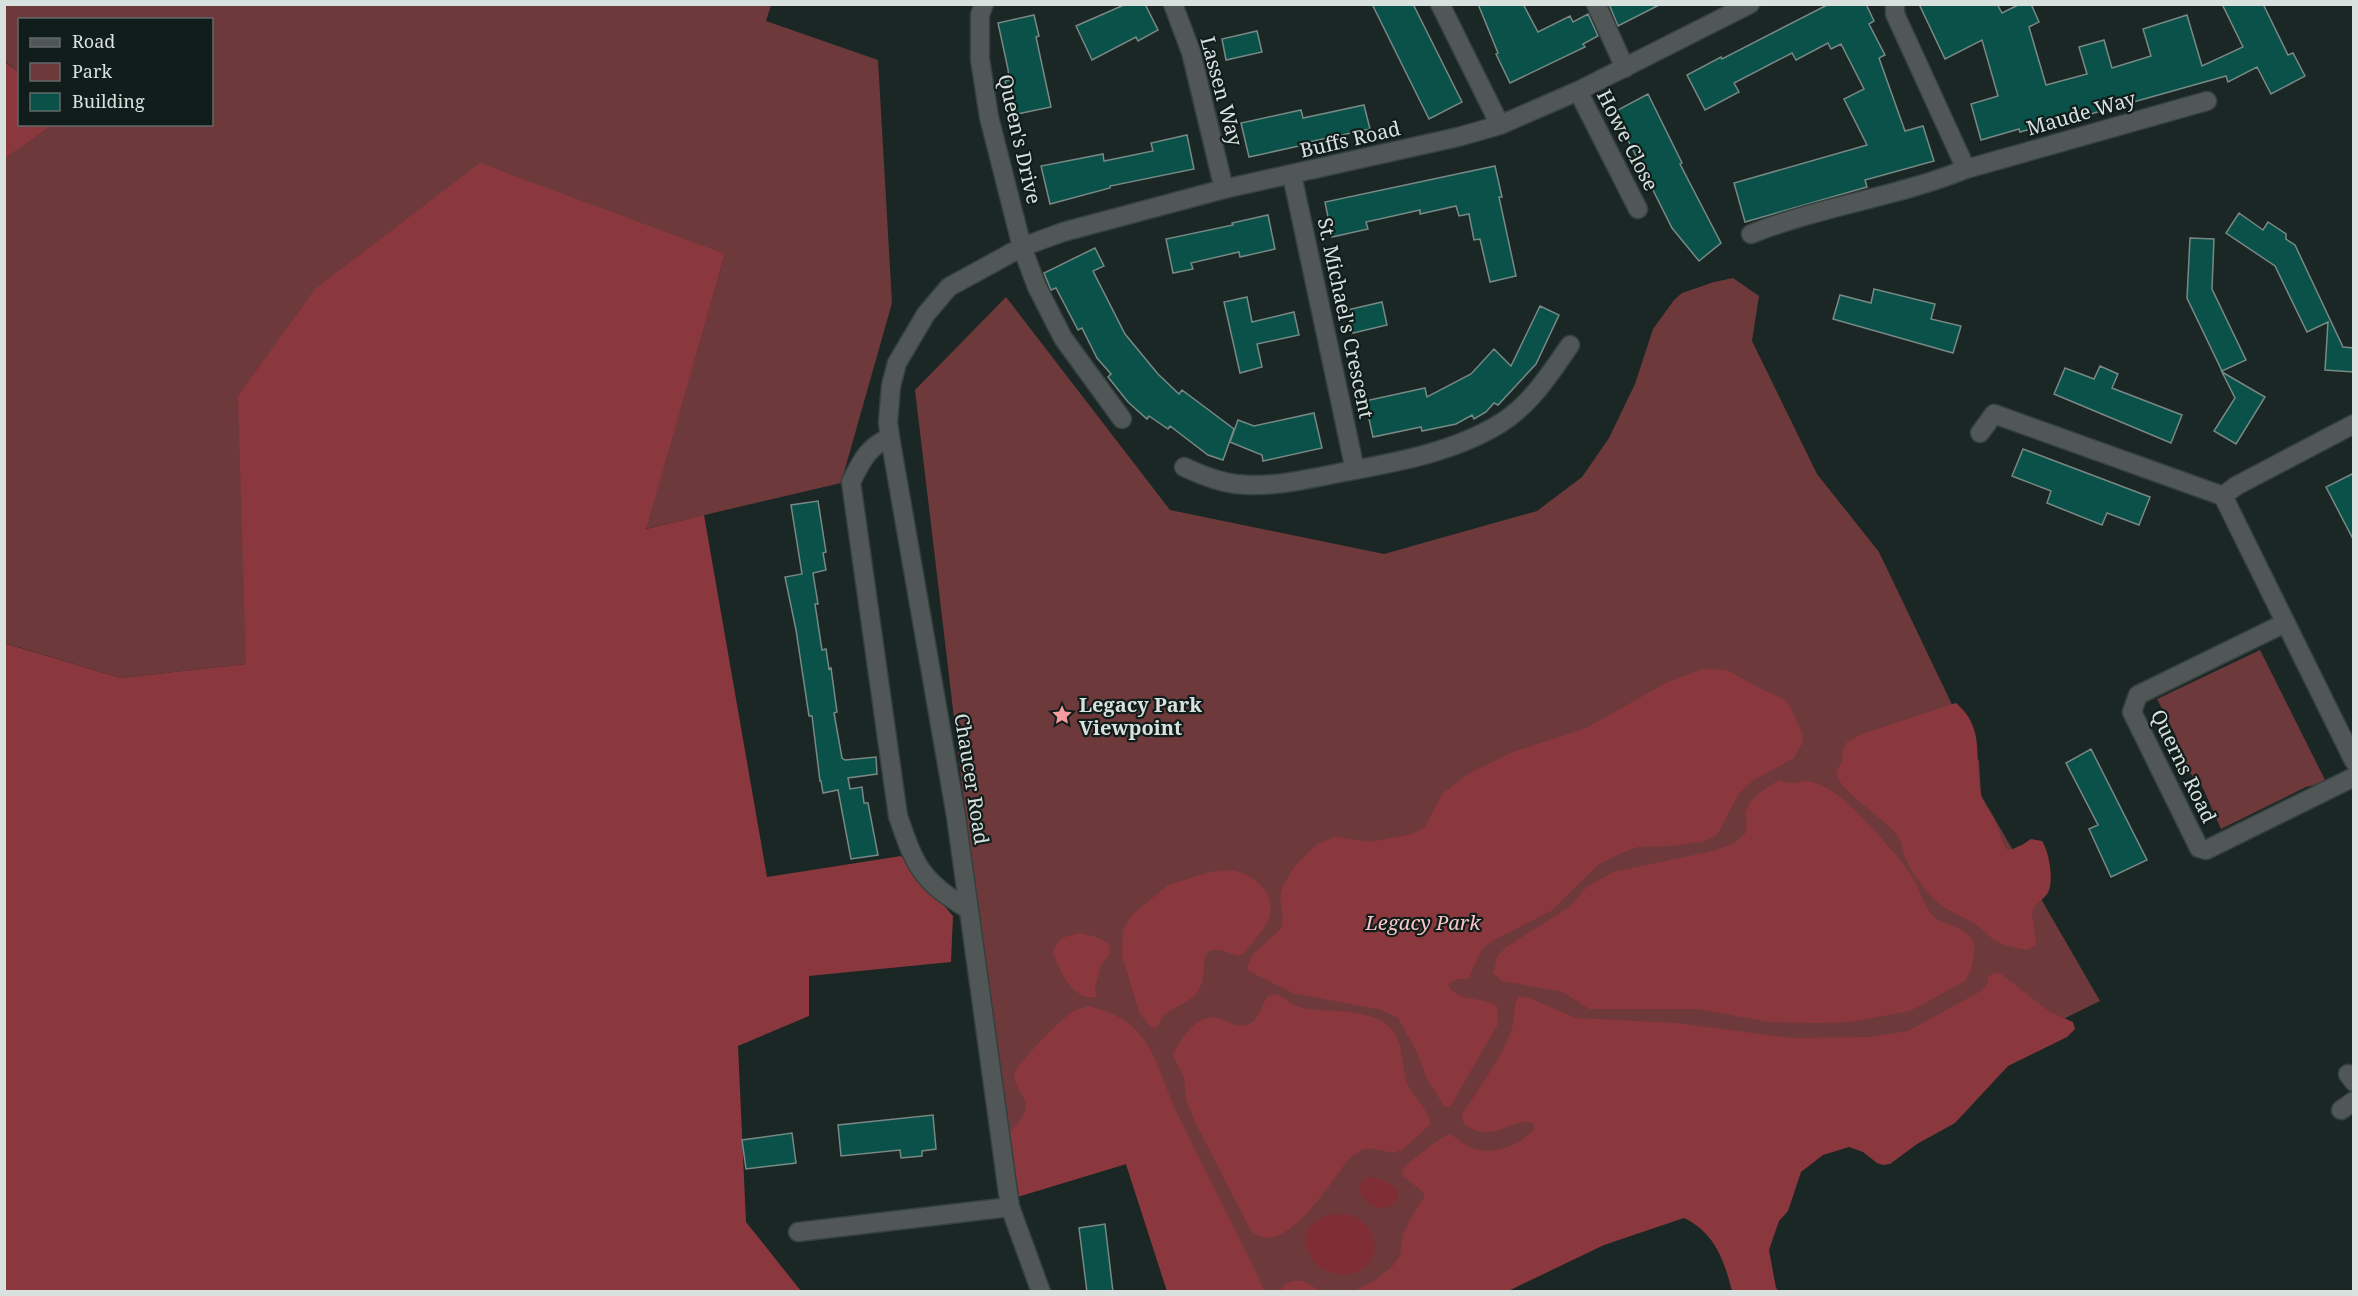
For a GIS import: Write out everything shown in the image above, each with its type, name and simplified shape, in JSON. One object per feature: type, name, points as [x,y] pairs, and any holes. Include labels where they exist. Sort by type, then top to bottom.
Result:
[{"type":"street","name":"Queen's Drive","points":[[984,4],[980,15],[980,59],[989,117],[1022,247],[1037,287],[1064,338],[1122,418]]},
{"type":"street","name":"Lassen Way","points":[[1173,4],[1191,52],[1224,189]]},
{"type":"street","points":[[1440,4],[1500,125]]},
{"type":"street","points":[[1596,4],[1625,68]]},
{"type":"street","name":"Buffs Road","points":[[949,287],[1022,247],[1063,232],[1224,189],[1458,137],[1500,125],[1578,92],[1749,4]]},
{"type":"street","points":[[1895,4],[1895,14],[1966,169]]},
{"type":"street","name":"Howe Close","points":[[1578,92],[1638,209]]},
{"type":"street","name":"Maude Way","points":[[1751,234],[1790,219],[1938,180],[1966,169],[2207,101]]},
{"type":"street","name":"St. Michael's Crescent","points":[[1292,175],[1355,470]]},
{"type":"street","name":"Chaucer Road","points":[[949,287],[926,314],[897,363],[891,386],[888,422],[956,816],[1010,1207],[1041,1292]]},
{"type":"street","points":[[1184,467],[1232,484],[1261,486],[1285,484],[1420,457],[1463,442],[1501,423],[1524,405],[1542,386],[1570,345]]},
{"type":"street","points":[[1980,433],[1994,414],[2223,496],[2354,761]]},
{"type":"street","points":[[2223,496],[2236,486],[2354,424]]},
{"type":"street","points":[[890,437],[873,445],[851,482],[898,816],[912,857],[924,876],[947,897],[968,909]]},
{"type":"street","name":"Querns Road","points":[[2284,623],[2138,695],[2132,712],[2199,848],[2206,850],[2354,777]]},
{"type":"street","points":[[798,1232],[1010,1207]]},
{"type":"green space","points":[[5,5],[771,5],[766,21],[878,60],[892,303],[841,483],[645,529],[725,254],[246,664],[121,678],[5,643],[4,158],[52,126],[213,126],[213,18],[18,18],[18,71],[5,61]]},
{"type":"green space","points":[[4,61],[18,71],[18,126],[52,126],[5,158]]},
{"type":"green space","points":[[480,163],[725,254],[646,529],[704,515],[767,877],[901,856],[953,916],[951,962],[809,976],[809,1016],[738,1046],[746,1222],[801,1291],[5,1291],[4,643],[121,678],[246,664],[238,396],[315,289]]},
{"type":"green space","name":"Legacy Park","points":[[1733,278],[1759,296],[1752,341],[1817,474],[1879,552],[1979,761],[1981,795],[2100,1001],[1508,1291],[1167,1291],[1126,1164],[1017,1197],[974,886],[915,390],[1006,297],[1170,510],[1384,554],[1537,511],[1582,477],[1609,438],[1635,384],[1653,329],[1674,300],[1682,293]]},
{"type":"green space","points":[[2260,650],[2326,782],[2306,787],[2221,829],[2203,788],[2182,764],[2176,736],[2157,699]]},
{"type":"green space","points":[[1703,669],[1727,670],[1784,699],[1790,706],[1802,733],[1803,742],[1794,758],[1754,780],[1739,793],[1717,835],[1702,842],[1638,847],[1619,854],[1598,865],[1551,911],[1492,941],[1482,949],[1468,979],[1457,979],[1448,985],[1452,991],[1464,997],[1497,1006],[1498,1024],[1450,1107],[1445,1107],[1427,1079],[1417,1052],[1398,1018],[1382,1010],[1293,993],[1247,968],[1252,955],[1281,929],[1282,888],[1294,867],[1317,844],[1335,837],[1370,842],[1412,834],[1425,827],[1442,794],[1470,773],[1513,752],[1586,728],[1666,683]]},
{"type":"green space","points":[[1956,703],[1966,713],[1972,724],[1977,746],[1982,797],[2006,849],[2010,850],[2031,839],[2042,841],[2047,852],[2051,882],[2047,894],[2033,910],[2036,945],[2027,950],[1996,941],[1975,924],[1936,901],[1912,871],[1896,834],[1845,788],[1836,772],[1843,760],[1842,753],[1847,742],[1862,734]]},
{"type":"green space","points":[[1779,780],[1794,783],[1809,781],[1828,789],[1848,804],[1878,835],[1913,878],[1932,915],[1965,932],[1973,942],[1973,962],[1965,981],[1910,1011],[1850,1022],[1818,1023],[1770,1022],[1696,1009],[1589,1009],[1563,992],[1502,981],[1493,973],[1497,957],[1505,948],[1569,907],[1587,887],[1613,872],[1713,851],[1733,844],[1745,834],[1747,822],[1745,813],[1751,801]]},
{"type":"green space","points":[[1228,870],[1247,875],[1263,887],[1270,904],[1270,914],[1266,925],[1242,955],[1237,956],[1213,950],[1208,953],[1205,958],[1202,983],[1198,991],[1165,1015],[1155,1028],[1151,1027],[1140,1014],[1122,956],[1123,930],[1132,915],[1168,885],[1210,872]]},
{"type":"green space","points":[[1080,933],[1108,943],[1110,953],[1101,965],[1095,988],[1096,997],[1087,997],[1073,989],[1063,975],[1053,951],[1061,938]]},
{"type":"green space","points":[[1994,972],[2001,974],[2050,1012],[2073,1022],[2075,1029],[2067,1037],[2008,1066],[1955,1123],[1917,1144],[1890,1164],[1877,1163],[1863,1152],[1849,1147],[1823,1155],[1801,1172],[1788,1211],[1779,1221],[1769,1250],[1776,1288],[1779,1291],[1732,1291],[1717,1248],[1703,1231],[1684,1218],[1604,1245],[1508,1291],[1353,1291],[1371,1283],[1391,1268],[1400,1256],[1403,1235],[1425,1196],[1403,1176],[1403,1171],[1408,1164],[1446,1135],[1450,1134],[1474,1149],[1490,1151],[1515,1144],[1534,1129],[1533,1123],[1526,1122],[1497,1131],[1481,1132],[1467,1126],[1462,1118],[1508,1039],[1519,996],[1576,1018],[1676,1023],[1792,1038],[1870,1037],[1908,1031],[1981,991]]},
{"type":"green space","points":[[1275,994],[1299,1007],[1352,1012],[1376,1018],[1386,1024],[1397,1038],[1408,1085],[1427,1113],[1431,1124],[1403,1149],[1394,1153],[1365,1149],[1355,1154],[1297,1223],[1277,1236],[1267,1238],[1251,1231],[1195,1122],[1186,1099],[1184,1078],[1173,1055],[1184,1035],[1202,1020],[1217,1018],[1237,1025],[1249,1024],[1258,1016],[1267,997]]},
{"type":"green space","points":[[1089,1006],[1121,1018],[1144,1040],[1264,1291],[1167,1291],[1126,1164],[1017,1197],[1006,1137],[1021,1118],[1026,1106],[1014,1078],[1015,1072],[1050,1031],[1074,1011]]},
{"type":"green space","points":[[1303,1281],[1321,1291],[1280,1291],[1285,1284]]},
{"type":"shaded area","points":[[1366,1178],[1383,1180],[1398,1189],[1398,1200],[1392,1205],[1379,1208],[1368,1203],[1359,1184]]},
{"type":"shaded area","points":[[1333,1214],[1352,1216],[1360,1220],[1371,1231],[1375,1246],[1370,1261],[1364,1268],[1348,1274],[1333,1273],[1320,1267],[1311,1256],[1306,1244],[1307,1232],[1316,1221]]},
{"type":"building","points":[[1126,4],[1145,4],[1158,30],[1138,41],[1136,37],[1092,60],[1076,26]]},
{"type":"building","points":[[1372,4],[1413,4],[1462,102],[1429,119]]},
{"type":"building","points":[[1478,4],[1523,4],[1538,32],[1570,16],[1573,22],[1588,14],[1598,36],[1583,44],[1585,47],[1510,83],[1496,54],[1498,53]]},
{"type":"building","points":[[1609,4],[1661,4],[1618,26]]},
{"type":"building","points":[[1829,4],[1866,4],[1874,21],[1869,24],[1885,55],[1879,58],[1905,131],[1923,126],[1934,161],[1865,180],[1867,187],[1745,222],[1734,183],[1867,145],[1844,99],[1864,89],[1841,44],[1831,49],[1828,43],[1796,60],[1792,53],[1734,83],[1739,92],[1705,110],[1687,75]]},
{"type":"building","points":[[1919,4],[1997,4],[2002,13],[2020,4],[2031,4],[2039,22],[2029,27],[2046,85],[2087,74],[2079,47],[2104,40],[2112,68],[2151,56],[2143,29],[2187,15],[2202,66],[2243,47],[2222,4],[2263,4],[2288,55],[2293,53],[2305,76],[2271,94],[2257,67],[2228,82],[2226,76],[2055,124],[2055,122],[2020,132],[2019,129],[1981,140],[1971,104],[1998,96],[1982,40],[1945,59]]},
{"type":"building","points":[[1034,15],[1039,36],[1036,37],[1051,107],[1017,114],[1014,103],[1010,104],[1005,81],[1009,80],[1008,69],[998,23]]},
{"type":"building","points":[[1257,31],[1262,52],[1226,60],[1222,39]]},
{"type":"building","points":[[1648,94],[1682,163],[1680,164],[1721,243],[1699,261],[1672,228],[1614,112]]},
{"type":"building","points":[[1364,105],[1370,129],[1249,157],[1241,123],[1301,110],[1303,118]]},
{"type":"building","points":[[1187,135],[1194,169],[1110,186],[1110,188],[1050,204],[1041,166],[1103,154],[1104,161],[1153,151],[1151,143]]},
{"type":"building","points":[[1495,166],[1502,197],[1499,197],[1516,276],[1490,282],[1480,239],[1474,240],[1469,214],[1459,216],[1456,206],[1420,214],[1420,210],[1366,222],[1368,229],[1332,237],[1325,202]]},
{"type":"building","points":[[2239,213],[2263,230],[2268,222],[2286,234],[2286,239],[2295,245],[2343,347],[2354,348],[2354,372],[2325,370],[2328,322],[2307,332],[2275,266],[2226,233]]},
{"type":"building","points":[[1268,215],[1275,249],[1240,257],[1239,252],[1191,263],[1193,269],[1173,273],[1166,239]]},
{"type":"building","points":[[2190,238],[2214,239],[2212,289],[2246,360],[2222,371],[2187,298]]},
{"type":"building","points":[[1095,248],[1104,266],[1093,271],[1125,334],[1158,374],[1179,394],[1182,390],[1234,429],[1223,460],[1208,455],[1170,426],[1168,429],[1149,416],[1147,419],[1128,402],[1108,377],[1111,374],[1097,358],[1082,328],[1078,330],[1056,288],[1051,290],[1044,273]]},
{"type":"building","points":[[1874,289],[1935,304],[1931,319],[1961,326],[1953,353],[1833,319],[1840,295],[1871,303]]},
{"type":"building","points":[[1247,297],[1252,322],[1294,312],[1299,335],[1257,344],[1262,367],[1240,373],[1224,302]]},
{"type":"building","points":[[1382,302],[1387,325],[1353,333],[1347,310]]},
{"type":"building","points":[[1540,306],[1559,315],[1536,364],[1498,405],[1494,403],[1486,412],[1474,419],[1472,415],[1456,424],[1422,431],[1421,427],[1373,437],[1365,401],[1425,388],[1427,397],[1471,374],[1494,349],[1511,366]]},
{"type":"building","points":[[2100,366],[2118,374],[2112,388],[2182,415],[2171,443],[2054,394],[2065,368],[2094,379]]},
{"type":"building","points":[[2222,372],[2265,397],[2236,444],[2214,431],[2235,398]]},
{"type":"building","points":[[1314,413],[1322,448],[1263,461],[1262,455],[1230,442],[1238,420],[1254,426]]},
{"type":"building","points":[[2023,449],[2150,497],[2139,525],[2107,513],[2102,525],[2047,503],[2051,491],[2012,476]]},
{"type":"building","points":[[2354,473],[2354,541],[2326,487]]},
{"type":"building","points":[[818,501],[826,552],[823,553],[826,570],[813,573],[818,604],[815,604],[822,650],[826,649],[829,669],[831,668],[837,712],[834,713],[842,758],[845,760],[876,757],[877,774],[848,778],[850,789],[862,787],[864,803],[868,803],[878,855],[851,859],[838,790],[823,793],[820,781],[812,716],[809,716],[796,630],[785,577],[802,574],[791,505]]},
{"type":"building","points":[[2091,749],[2147,860],[2111,877],[2089,829],[2098,825],[2066,763]]},
{"type":"building","points":[[933,1115],[936,1149],[922,1151],[922,1156],[901,1158],[900,1150],[841,1156],[838,1125]]},
{"type":"building","points":[[792,1133],[796,1163],[746,1169],[742,1140]]},
{"type":"building","points":[[1105,1224],[1113,1292],[1087,1292],[1079,1228]]},
{"type":"place","name":"Legacy Park Viewpoint","points":[[1062,715]]}]
